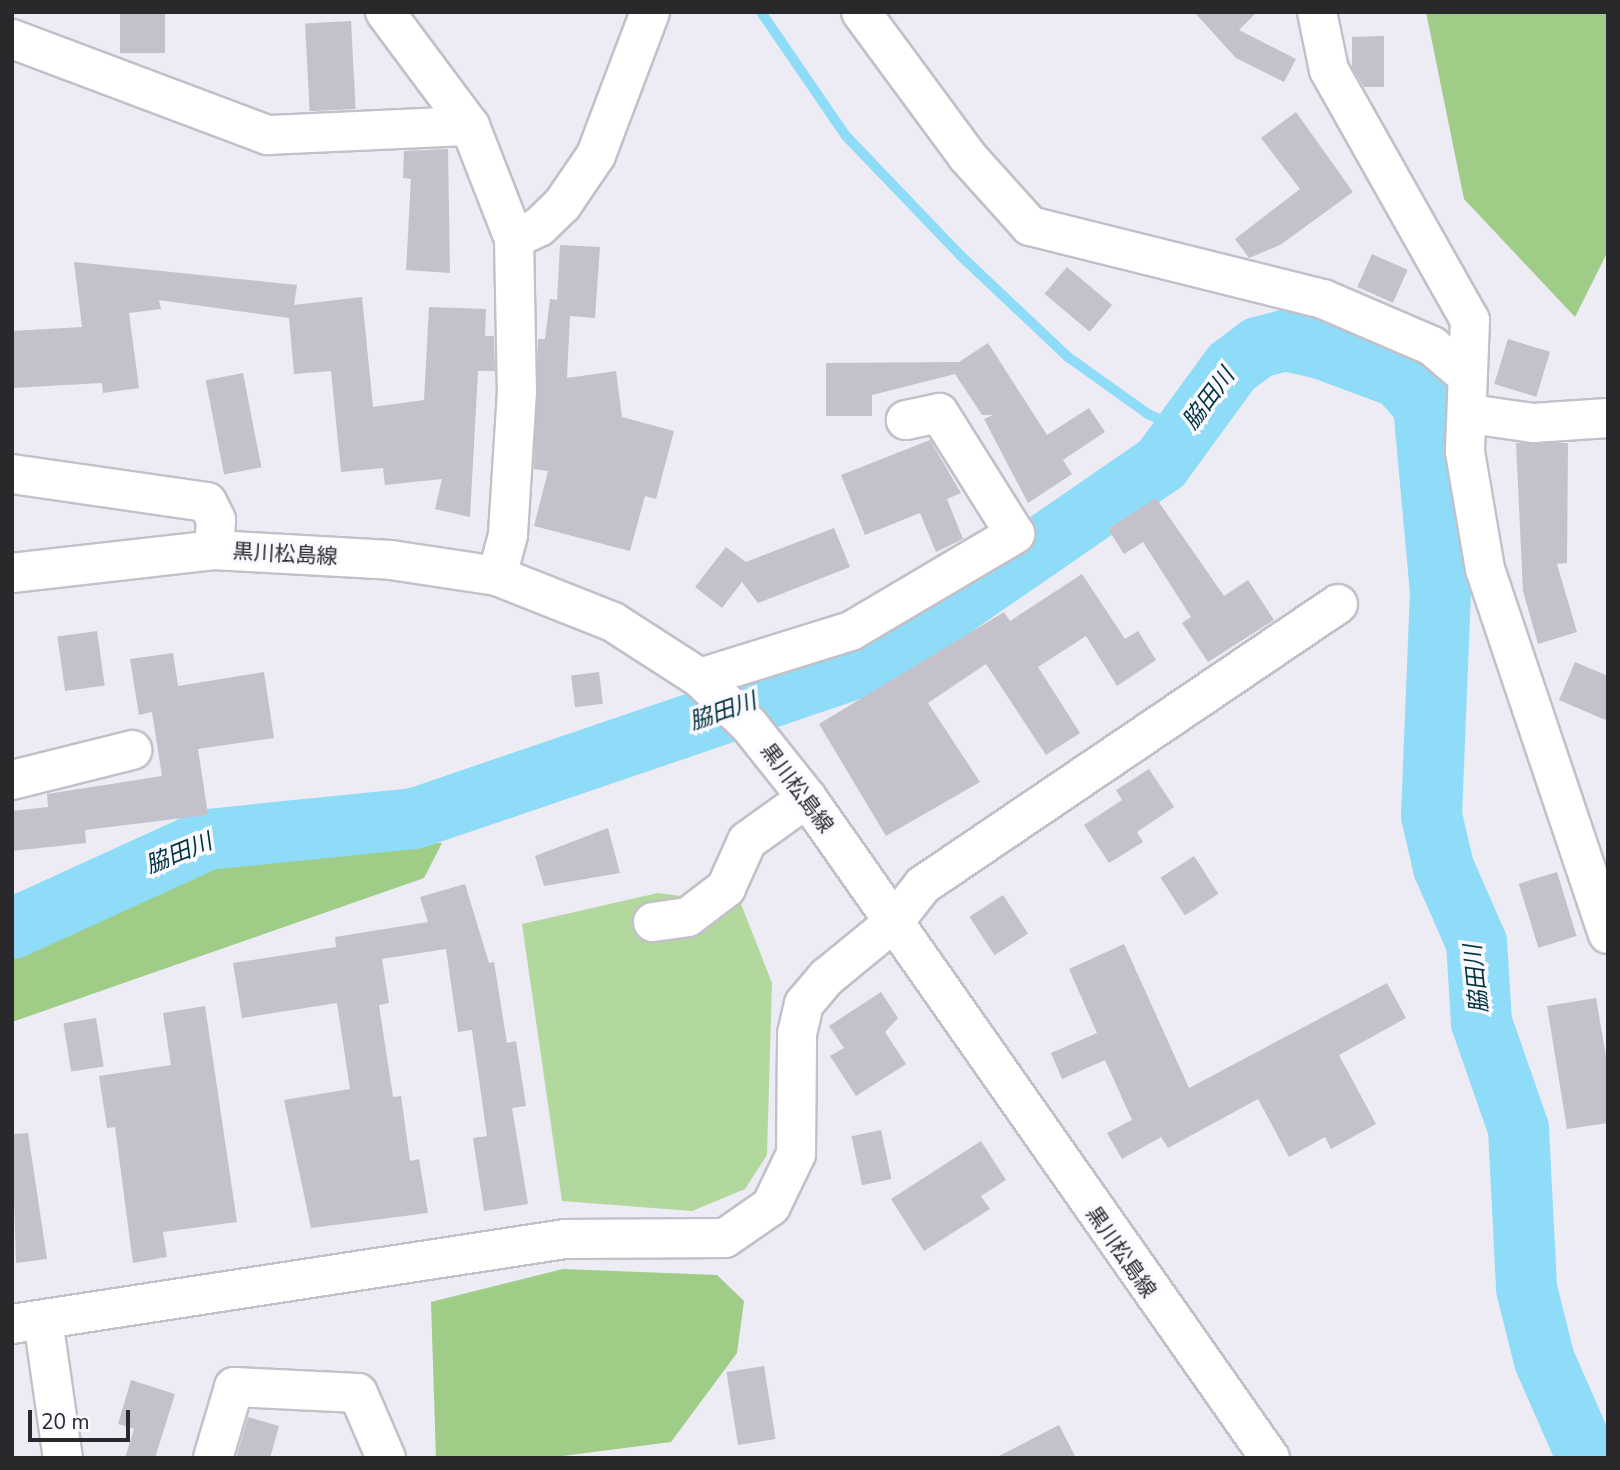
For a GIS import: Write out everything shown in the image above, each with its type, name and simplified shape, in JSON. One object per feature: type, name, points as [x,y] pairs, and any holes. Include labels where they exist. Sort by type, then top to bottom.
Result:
[{"type":"street","points":[[385,12],[470,126],[514,239],[517,391],[508,535],[497,576]]},
{"type":"street","points":[[514,239],[539,228],[562,205],[596,155],[650,12]]},
{"type":"street","points":[[861,12],[967,156],[1030,226],[1323,299],[1432,346],[1466,375]]},
{"type":"street","points":[[1317,12],[1329,70],[1470,320],[1466,375],[1470,414],[1465,452],[1485,569],[1608,934]]},
{"type":"street","points":[[12,39],[268,135],[470,126]]},
{"type":"street","points":[[700,678],[851,631],[1015,534],[939,413],[906,420]]},
{"type":"street","points":[[1470,414],[1533,423],[1608,418]]},
{"type":"street","points":[[12,474],[207,502],[216,520],[214,550]]},
{"type":"street","name":"黒川松島線","points":[[12,573],[214,550],[391,560],[497,576],[613,622],[700,678],[749,725],[807,797],[1270,1458]]},
{"type":"street","points":[[63,1458],[28,1322],[565,1240],[725,1238],[771,1206],[796,1154],[797,1034],[804,1004],[893,923],[923,885],[1338,604]]},
{"type":"street","points":[[12,779],[132,750]]},
{"type":"street","points":[[653,922],[688,916],[726,888],[747,841],[807,797]]},
{"type":"street","points":[[213,1458],[234,1387],[358,1393],[386,1458]]},
{"type":"green space","points":[[1426,12],[1608,12],[1608,251],[1575,317],[1464,199]]},
{"type":"green space","points":[[442,843],[424,878],[12,1022],[12,913],[207,850]]},
{"type":"green space","points":[[658,893],[741,904],[772,983],[767,1155],[745,1189],[692,1211],[562,1201],[522,924]]},
{"type":"green space","points":[[563,1269],[717,1275],[744,1301],[737,1353],[671,1442],[547,1458],[436,1458],[431,1302]]},
{"type":"building","points":[[120,12],[165,12],[165,53],[120,53]]},
{"type":"building","points":[[1194,12],[1257,12],[1239,30],[1296,59],[1284,82],[1236,58]]},
{"type":"building","points":[[351,21],[356,109],[310,111],[305,23]]},
{"type":"building","points":[[1384,36],[1384,87],[1364,87],[1352,67],[1352,37]]},
{"type":"building","points":[[1296,112],[1353,192],[1280,245],[1249,258],[1235,239],[1300,189],[1261,138]]},
{"type":"building","points":[[448,149],[450,273],[406,270],[411,179],[403,178],[404,151]]},
{"type":"building","points":[[560,245],[600,247],[595,318],[570,316],[567,378],[616,371],[622,417],[674,431],[656,499],[645,496],[630,551],[534,526],[548,471],[534,469],[538,339],[545,339],[550,299],[557,300]]},
{"type":"building","points":[[1372,254],[1408,270],[1393,303],[1357,287]]},
{"type":"building","points":[[74,262],[297,285],[294,305],[362,297],[373,407],[424,400],[429,307],[486,309],[485,336],[494,336],[495,371],[478,371],[470,517],[435,509],[442,479],[385,485],[383,468],[341,472],[331,371],[294,374],[289,318],[159,300],[161,309],[129,313],[139,388],[103,393],[102,383],[12,388],[12,331],[82,327]]},
{"type":"building","points":[[1067,267],[1112,305],[1090,332],[1045,294]]},
{"type":"building","points":[[1508,339],[1550,352],[1536,397],[1494,384]]},
{"type":"building","points":[[988,343],[1047,435],[1089,408],[1105,432],[1063,460],[1072,474],[1028,503],[984,419],[993,415],[982,415],[955,374],[872,395],[872,416],[826,416],[826,363],[959,362]]},
{"type":"building","points":[[243,373],[261,467],[224,474],[206,380]]},
{"type":"building","points":[[930,440],[961,493],[947,499],[963,539],[936,552],[920,513],[865,535],[841,475]]},
{"type":"building","points":[[1516,443],[1568,443],[1567,563],[1557,564],[1577,632],[1538,644],[1523,591]]},
{"type":"building","points":[[1156,498],[1224,596],[1248,580],[1274,620],[1208,662],[1182,623],[1191,617],[1143,542],[1124,554],[1108,529]]},
{"type":"building","points":[[834,528],[850,567],[758,603],[742,582],[722,608],[695,587],[726,547],[746,562]]},
{"type":"building","points":[[1082,574],[1125,639],[1138,631],[1156,660],[1117,686],[1086,636],[1038,667],[1080,733],[1046,755],[986,664],[928,703],[980,782],[886,836],[819,724],[1004,612],[1010,621]]},
{"type":"building","points":[[97,631],[105,685],[65,691],[57,637]]},
{"type":"building","points":[[173,653],[178,686],[264,672],[274,738],[198,749],[208,815],[85,830],[86,843],[12,851],[12,811],[48,807],[47,794],[162,776],[152,712],[139,715],[130,659]]},
{"type":"building","points":[[1575,662],[1608,676],[1608,721],[1559,700]]},
{"type":"building","points":[[599,672],[603,704],[575,707],[571,675]]},
{"type":"building","points":[[1149,769],[1174,807],[1137,832],[1143,842],[1109,863],[1084,825],[1122,800],[1116,790]]},
{"type":"building","points":[[608,828],[620,873],[544,886],[535,856]]},
{"type":"building","points":[[1194,856],[1219,894],[1185,916],[1160,878]]},
{"type":"building","points":[[1557,872],[1577,936],[1538,948],[1519,884]]},
{"type":"building","points":[[465,884],[489,963],[494,962],[507,1043],[516,1041],[526,1106],[512,1108],[528,1204],[484,1211],[473,1138],[487,1136],[472,1030],[458,1032],[446,949],[382,959],[389,1003],[379,1005],[393,1097],[401,1096],[410,1161],[419,1159],[428,1213],[311,1228],[284,1100],[350,1089],[337,1003],[242,1018],[233,963],[336,947],[335,937],[428,922],[420,897]]},
{"type":"building","points":[[1003,895],[1028,934],[995,955],[969,917]]},
{"type":"building","points":[[1124,944],[1189,1088],[1387,983],[1406,1018],[1339,1055],[1376,1124],[1331,1149],[1325,1137],[1289,1157],[1258,1099],[1168,1148],[1161,1137],[1122,1159],[1107,1133],[1132,1120],[1105,1060],[1062,1079],[1051,1053],[1097,1033],[1069,969]]},
{"type":"building","points":[[881,992],[898,1018],[885,1032],[906,1064],[856,1096],[830,1056],[844,1048],[829,1026]]},
{"type":"building","points":[[1596,998],[1608,1068],[1608,1123],[1567,1129],[1547,1006]]},
{"type":"building","points":[[205,1006],[237,1222],[163,1232],[167,1257],[133,1263],[115,1127],[107,1128],[99,1076],[171,1065],[163,1013]]},
{"type":"building","points":[[96,1018],[104,1066],[71,1072],[63,1023]]},
{"type":"building","points":[[881,1130],[891,1179],[862,1185],[852,1136]]},
{"type":"building","points":[[28,1133],[47,1259],[16,1263],[12,1134]]},
{"type":"building","points":[[981,1141],[1006,1180],[981,1196],[990,1209],[924,1251],[891,1199]]},
{"type":"building","points":[[764,1366],[776,1439],[738,1445],[726,1372]]},
{"type":"building","points":[[131,1380],[175,1394],[155,1458],[125,1458],[134,1429],[118,1424]]},
{"type":"building","points":[[248,1417],[279,1426],[270,1458],[236,1458]]},
{"type":"building","points":[[1059,1425],[1076,1458],[995,1458]]},
{"type":"waterway","points":[[761,12],[846,136],[960,255],[1068,357],[1148,414],[1184,430]]},
{"type":"waterway","name":"脇田川","points":[[12,928],[207,839],[414,818],[874,661],[1161,463],[1231,367],[1258,347],[1285,340],[1320,348],[1399,377],[1423,405],[1440,591],[1431,815],[1443,867],[1476,942],[1481,1022],[1518,1128],[1526,1288],[1544,1360],[1587,1458]]}]
